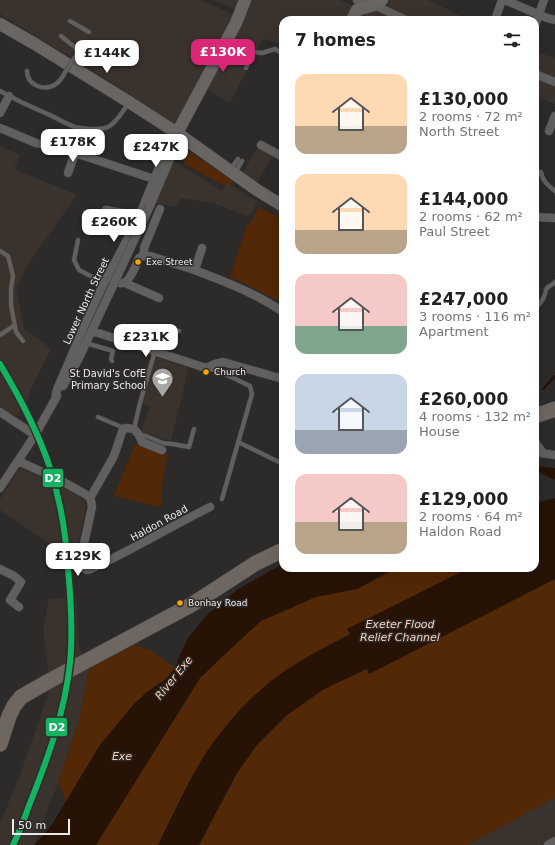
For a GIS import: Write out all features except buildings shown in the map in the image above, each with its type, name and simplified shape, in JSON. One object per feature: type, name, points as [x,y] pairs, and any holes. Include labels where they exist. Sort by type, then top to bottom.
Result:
[{"type":"highway","points":[[539,415],[555,409]]},
{"type":"highway","points":[[0,744],[8,716],[21,697],[49,680],[191,605],[256,563],[279,552]]},
{"type":"street","points":[[0,488],[35,435],[75,365],[150,206],[177,143],[177,133],[232,41],[236,23],[245,0]]},
{"type":"street","points":[[357,0],[378,2],[400,16]]},
{"type":"street","points":[[497,16],[504,0],[555,20]]},
{"type":"street","points":[[539,15],[544,0]]},
{"type":"street","points":[[354,16],[358,10],[378,2]]},
{"type":"street","points":[[0,24],[129,102],[177,133],[257,190],[279,204]]},
{"type":"street","points":[[539,76],[555,82]]},
{"type":"street","points":[[0,113],[9,96]]},
{"type":"street","points":[[549,130],[555,116]]},
{"type":"street","points":[[0,128],[36,143],[154,179]]},
{"type":"street","points":[[265,145],[279,154]]},
{"type":"street","name":"Lower North Street","points":[[55,400],[61,380],[133,216],[154,179],[166,150],[165,146]]},
{"type":"street","points":[[68,173],[75,154]]},
{"type":"street","points":[[145,256],[144,248],[160,209]]},
{"type":"street","points":[[106,210],[133,216]]},
{"type":"street","points":[[539,217],[555,218]]},
{"type":"street","points":[[196,270],[202,248]]},
{"type":"street","points":[[125,283],[139,258],[150,256],[196,270],[262,299],[279,310]]},
{"type":"street","points":[[106,280],[125,283],[159,298]]},
{"type":"street","points":[[92,330],[206,368],[223,362],[279,378]]},
{"type":"street","points":[[0,412],[35,435]]},
{"type":"street","points":[[18,461],[71,486],[90,498],[114,456],[124,428],[136,432],[142,442],[162,450]]},
{"type":"street","points":[[539,453],[555,455]]},
{"type":"street","name":"Haldon Road","points":[[90,498],[92,507],[80,562],[81,567],[87,570],[118,556],[177,523],[210,507]]},
{"type":"street","points":[[0,569],[14,576],[21,582],[10,600],[19,607]]},
{"type":"street","points":[[548,845],[555,841]]},
{"type":"lane","points":[[71,22],[88,32]]},
{"type":"lane","points":[[27,71],[27,76],[33,84],[40,87],[51,86],[60,80],[79,49],[61,36]]},
{"type":"lane","points":[[232,41],[253,52],[262,53],[275,49],[279,52]]},
{"type":"lane","points":[[246,68],[253,52]]},
{"type":"lane","points":[[0,91],[80,128],[107,128],[115,122],[129,102]]},
{"type":"lane","points":[[232,172],[240,160]]},
{"type":"lane","points":[[541,172],[541,177],[555,191]]},
{"type":"lane","points":[[78,240],[74,260],[79,270],[106,280]]},
{"type":"lane","points":[[0,251],[8,256],[13,276],[11,305],[14,325],[16,332],[23,341]]},
{"type":"lane","points":[[539,304],[545,295],[546,290],[555,282]]},
{"type":"lane","points":[[0,335],[14,325]]},
{"type":"lane","points":[[157,327],[179,331]]},
{"type":"lane","points":[[167,330],[140,403],[136,432],[163,443],[189,447],[194,429]]},
{"type":"lane","points":[[86,342],[113,350],[112,361]]},
{"type":"lane","points":[[206,368],[227,374],[250,386],[252,394],[222,499]]},
{"type":"lane","points":[[98,417],[124,428]]},
{"type":"lane","points":[[238,442],[279,462]]},
{"type":"shaded area","points":[[0,0],[200,0],[236,16],[175,125],[84,64],[0,14]]},
{"type":"shaded area","points":[[213,0],[243,0],[238,10]]},
{"type":"shaded area","points":[[249,0],[340,0],[361,10],[375,11],[386,16],[279,16],[279,44],[263,38],[230,103],[206,89]]},
{"type":"shaded area","points":[[390,0],[428,0],[462,16],[403,16],[386,9]]},
{"type":"shaded area","points":[[539,52],[555,58],[555,77],[539,71]]},
{"type":"shaded area","points":[[539,80],[555,86],[555,104],[539,98]]},
{"type":"shaded area","points":[[0,146],[20,155],[14,169],[77,195],[27,265],[16,289],[24,328],[51,349],[30,390],[29,398],[16,417],[2,408],[0,404]]},
{"type":"shaded area","points":[[259,146],[274,155],[257,182],[242,173]]},
{"type":"shaded area","points":[[184,149],[233,181],[231,185],[227,183],[225,186],[183,163],[186,158],[180,150]]},
{"type":"shaded area","points":[[174,161],[222,191],[227,183],[257,201],[253,211],[248,216],[213,203],[180,198],[177,207],[155,203],[171,164]]},
{"type":"shaded area","points":[[258,207],[279,217],[279,302],[230,277],[247,225],[252,222]]},
{"type":"shaded area","name":"St David's CofE Primary School","points":[[155,357],[187,367],[188,370],[171,441],[141,432],[150,406],[141,403]]},
{"type":"shaded area","points":[[135,444],[168,455],[163,476],[161,507],[114,496]]},
{"type":"shaded area","points":[[20,468],[73,492],[85,502],[86,506],[76,554],[56,548],[0,510],[0,499]]},
{"type":"shaded area","points":[[389,572],[461,572],[347,630],[350,634],[302,660],[271,681],[238,711],[192,776],[158,845],[96,845],[200,678],[261,621],[316,597],[357,589]]},
{"type":"shaded area","points":[[555,579],[555,797],[467,845],[199,845],[237,773],[257,745],[287,715],[324,689],[367,669],[369,674]]},
{"type":"shaded area","points":[[76,597],[79,646],[89,669],[79,720],[58,783],[34,845],[0,845],[0,823],[20,775],[49,692],[49,677],[43,630],[49,599]]},
{"type":"shaded area","points":[[134,645],[150,650],[175,668],[166,679],[148,691],[133,705],[100,745],[66,801],[58,783],[79,720],[89,669]]},
{"type":"shaded area","points":[[555,797],[555,837],[541,845],[467,845],[514,820]]},
{"type":"water","points":[[539,466],[555,468],[555,480],[539,472]]},
{"type":"water","name":"Exeter Flood Relief Channel","points":[[555,498],[555,579],[369,674],[367,669],[324,689],[287,715],[257,745],[237,773],[199,845],[158,845],[199,764],[237,713],[271,681],[309,656],[350,634],[347,629],[461,572],[539,572],[539,502]]},
{"type":"water","name":"Exe","points":[[279,566],[279,572],[389,572],[357,589],[316,597],[261,621],[200,678],[96,845],[34,845],[51,826],[100,745],[133,705],[148,691],[166,679],[175,668],[188,638],[207,615],[238,589]]},
{"type":"waterway","points":[[543,389],[555,376]]},
{"type":"transit line","name":"D2","points":[[0,364],[33,426],[53,478],[64,529],[71,616],[70,663],[68,681],[60,717],[43,769],[13,845]]},
{"type":"place","name":"Exe Street","points":[[138,262]]},
{"type":"place","name":"Church","points":[[206,372]]},
{"type":"place","name":"St David's CofE Primary School","points":[[162,398]]},
{"type":"place","name":"Bonhay Road","points":[[180,603]]},
{"type":"water label","name":"River Exe","points":[[174,678]]}]
